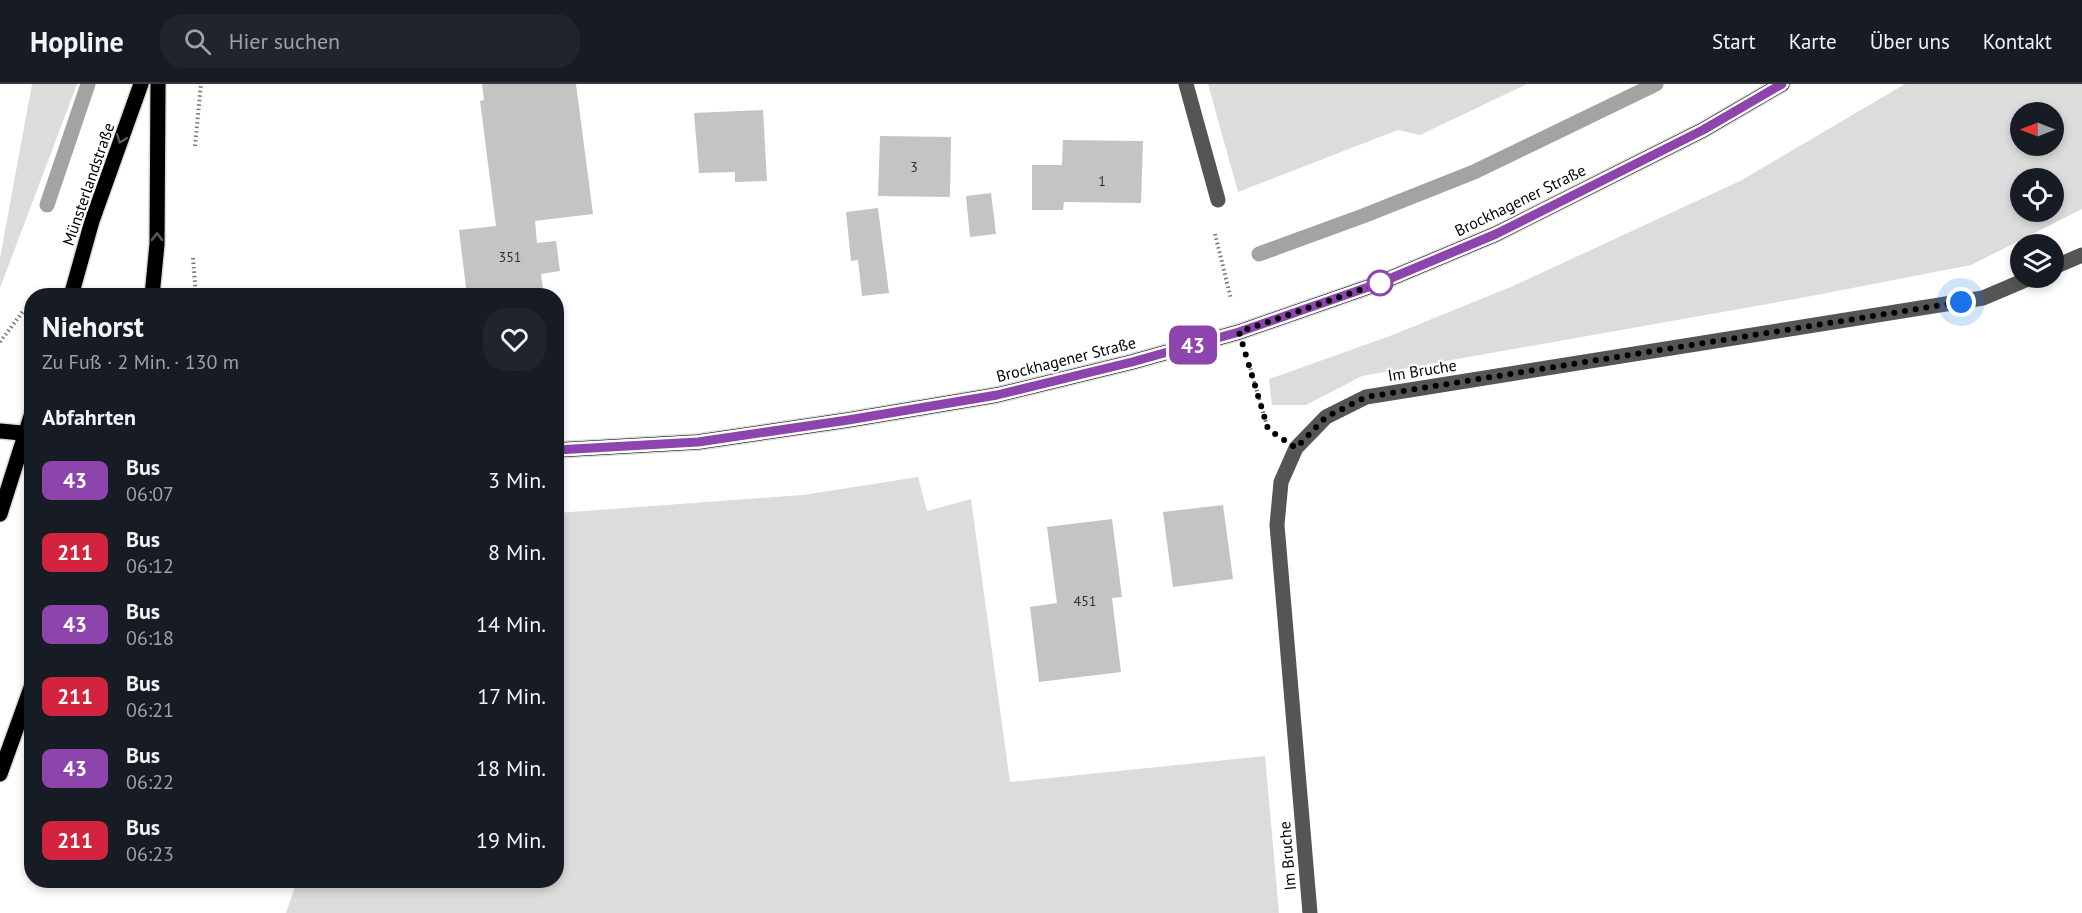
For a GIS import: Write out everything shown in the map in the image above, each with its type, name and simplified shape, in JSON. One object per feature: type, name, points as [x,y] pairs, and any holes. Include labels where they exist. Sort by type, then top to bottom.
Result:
[{"type":"main road","name":"Münsterlandstraße","points":[[73,288],[92,221],[141,84]]},
{"type":"main road","points":[[153,288],[157,244],[158,84]]},
{"type":"main road","name":"Brockhagener Straße","points":[[564,450],[698,442],[997,395],[1132,362],[1239,332],[1377,284],[1496,234],[1703,130],[1782,84]]},
{"type":"main road","points":[[0,431],[24,434]]},
{"type":"main road","points":[[0,514],[24,445]]},
{"type":"main road","points":[[0,774],[24,707]]},
{"type":"street","points":[[1186,84],[1218,200]]},
{"type":"street","points":[[2064,263],[2082,255]]},
{"type":"street","name":"Im Bruche","points":[[1310,913],[1277,525],[1281,482],[1296,448],[1326,417],[1366,397],[1983,298],[2010,287]]},
{"type":"path","points":[[1218,200],[1212,220],[1239,332],[1268,429],[1296,448]]},
{"type":"path","points":[[0,342],[24,310]]},
{"type":"shaded area","points":[[32,84],[77,84],[0,288],[0,258]]},
{"type":"shaded area","points":[[1208,84],[1527,84],[1420,135],[1398,130],[1238,192]]},
{"type":"shaded area","points":[[1905,84],[2082,84],[2082,209],[2064,218],[2064,168],[2010,168],[2010,222],[2056,222],[2032,234],[2010,234],[2010,245],[1971,265],[1801,298],[1362,376],[1306,405],[1272,405],[1269,379],[1390,336],[1513,286],[1742,180]]},
{"type":"shaded area","points":[[918,477],[927,511],[971,499],[1010,782],[1265,756],[1279,913],[286,913],[295,888],[564,888],[564,512],[803,495]]},
{"type":"building","points":[[482,84],[576,84],[593,214],[535,221],[537,243],[556,241],[560,271],[541,274],[543,288],[466,288],[459,230],[496,226],[480,101],[484,100]]},
{"type":"building","points":[[763,110],[767,181],[735,182],[735,172],[699,173],[694,113]]},
{"type":"building","points":[[880,136],[951,137],[950,197],[878,196]]},
{"type":"building","points":[[1063,140],[1143,141],[1141,203],[1064,202],[1063,210],[1032,210],[1032,165],[1062,165]]},
{"type":"building","points":[[991,193],[996,234],[970,237],[966,196]]},
{"type":"building","points":[[878,208],[889,293],[862,296],[858,260],[851,261],[846,212]]},
{"type":"building","points":[[1223,505],[1233,579],[1173,587],[1163,512]]},
{"type":"building","points":[[1112,519],[1122,597],[1112,598],[1121,672],[1039,682],[1030,607],[1057,603],[1047,527]]},
{"type":"waterway","points":[[47,205],[88,84]]},
{"type":"waterway","points":[[1259,254],[1474,172],[1656,84]]},
{"type":"bus line","name":"43","points":[[564,450],[698,442],[997,395],[1132,362],[1239,332],[1377,284],[1496,234],[1703,130],[1782,84]]},
{"type":"route","points":[[1380,283],[1239,332],[1268,429],[1296,448],[1326,417],[1366,397],[1961,302]]}]
